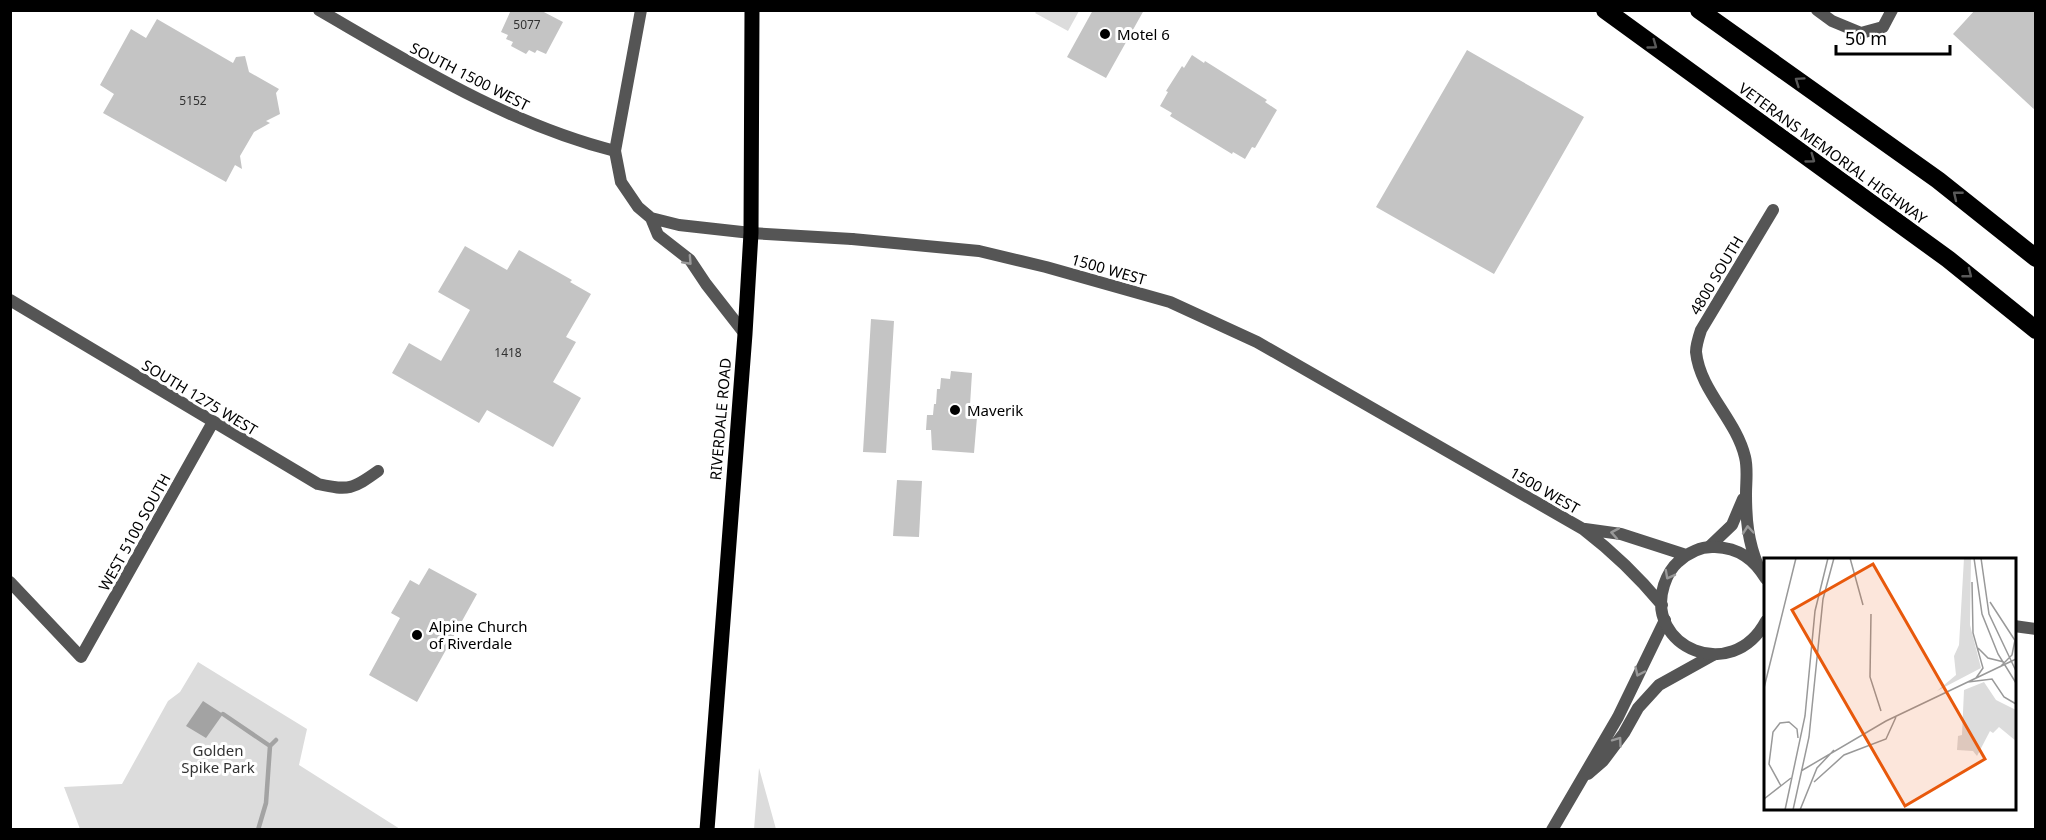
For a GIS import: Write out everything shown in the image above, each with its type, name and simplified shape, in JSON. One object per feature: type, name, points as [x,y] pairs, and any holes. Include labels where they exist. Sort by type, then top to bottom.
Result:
[{"type":"highway","name":"VETERANS MEMORIAL HIGHWAY","points":[[1605,10],[1948,259],[2036,330]]},
{"type":"highway","points":[[1699,10],[1938,180],[2036,258]]},
{"type":"main road","name":"RIVERDALE ROAD","points":[[707,830],[751,233],[752,10]]},
{"type":"street","name":"SOUTH 1500 WEST","points":[[319,10],[408,62],[493,107],[549,131],[615,151]]},
{"type":"street","points":[[641,10],[615,151],[621,182],[638,207],[651,218],[658,235],[690,260],[745,334]]},
{"type":"street","points":[[1817,10],[1832,21],[1861,33],[1883,27],[1892,10]]},
{"type":"street","name":"4800 SOUTH","points":[[1758,566],[1749,543],[1745,456],[1700,370],[1696,350],[1701,330],[1773,210]]},
{"type":"street","name":"1500 WEST","points":[[651,218],[679,225],[751,233],[852,239],[979,251],[1046,267],[1170,303],[1257,342],[1583,529],[1626,564],[1662,605]]},
{"type":"street","name":"SOUTH 1275 WEST","points":[[10,300],[318,484],[336,488],[356,487],[378,471]]},
{"type":"street","name":"WEST 5100 SOUTH","points":[[10,582],[81,657],[213,422]]},
{"type":"street","name":"4800 SOUTH","points":[[1710,546],[1732,525],[1746,492]]},
{"type":"street","name":"1500 WEST","points":[[1583,529],[1621,534],[1686,555]]},
{"type":"street","points":[[1764,576],[1758,566],[1744,554],[1728,547],[1710,546],[1697,549],[1675,565],[1662,591],[1665,620],[1672,633],[1684,645],[1698,652],[1713,655],[1731,653],[1764,639]]},
{"type":"street","points":[[1552,830],[1618,717],[1665,620]]},
{"type":"street","points":[[1747,645],[1760,633],[1764,625]]},
{"type":"street","points":[[2016,626],[2036,629]]},
{"type":"street","points":[[1578,783],[1603,761],[1624,733],[1638,708],[1659,685],[1713,655]]},
{"type":"green space","points":[[1037,11],[1079,11],[1068,31],[1035,13]]},
{"type":"green space","name":"Golden Spike Park","points":[[198,662],[307,729],[299,765],[400,829],[80,829],[64,787],[122,784],[168,701],[180,692]]},
{"type":"green space","points":[[759,768],[776,829],[754,829]]},
{"type":"shaded area","points":[[203,701],[223,714],[206,738],[186,726]]},
{"type":"building","points":[[511,10],[540,10],[563,22],[546,54],[537,50],[535,53],[529,50],[526,54],[511,46],[513,42],[506,39],[508,35],[501,32]]},
{"type":"building","name":"Motel 6","points":[[1093,10],[1144,10],[1106,78],[1067,57]]},
{"type":"building","points":[[1975,10],[2036,10],[2036,111],[1953,34]]},
{"type":"building","points":[[157,19],[233,63],[236,57],[245,56],[249,72],[279,89],[276,93],[280,114],[266,121],[270,123],[254,132],[240,156],[242,169],[235,165],[226,182],[103,113],[114,94],[100,85],[131,29],[146,38]]},
{"type":"building","points":[[1467,50],[1584,117],[1494,274],[1376,207]]},
{"type":"building","points":[[1192,55],[1267,100],[1265,102],[1277,110],[1255,148],[1252,147],[1245,159],[1233,152],[1232,154],[1170,116],[1172,113],[1160,106],[1168,92],[1166,91]]},
{"type":"building","points":[[465,246],[507,270],[519,250],[572,280],[570,282],[591,294],[566,337],[576,342],[553,382],[581,398],[553,447],[487,410],[479,423],[392,373],[409,343],[441,361],[470,310],[438,292]]},
{"type":"building","points":[[871,319],[894,321],[886,453],[863,452]]},
{"type":"building","name":"Maverik","points":[[951,371],[972,373],[970,405],[978,405],[974,453],[932,450],[931,430],[926,430],[927,415],[933,415],[941,378],[950,379]]},
{"type":"building","points":[[897,480],[922,481],[919,537],[893,536]]},
{"type":"building","points":[[429,568],[477,594],[417,702],[369,675],[400,618],[391,613],[410,580],[419,585]]},
{"type":"waterway","points":[[223,714],[270,746]]},
{"type":"waterway","points":[[258,830],[266,803],[270,746],[276,740]]},
{"type":"place","name":"Motel 6","points":[[1105,34]]},
{"type":"place","name":"Maverik","points":[[955,410]]},
{"type":"place","name":"Alpine Church of Riverdale","points":[[417,635]]}]
